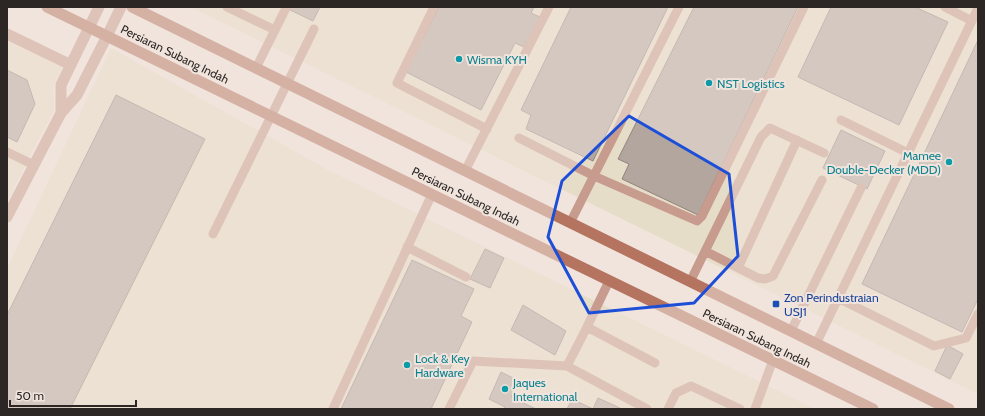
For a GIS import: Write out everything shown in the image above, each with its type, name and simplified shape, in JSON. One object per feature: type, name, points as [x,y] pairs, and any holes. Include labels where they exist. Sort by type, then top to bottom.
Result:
[{"type":"main road","name":"Persiaran Subang Indah","points":[[47,7],[873,409]]},
{"type":"main road","name":"Persiaran Subang Indah","points":[[132,7],[949,409]]},
{"type":"street","points":[[61,113],[61,85],[99,7]]},
{"type":"street","points":[[7,216],[61,113],[77,95],[121,7]]},
{"type":"street","points":[[7,34],[71,65]]},
{"type":"lane","points":[[227,7],[275,30]]},
{"type":"lane","points":[[434,7],[396,83],[487,129]]},
{"type":"lane","points":[[465,171],[549,7]]},
{"type":"lane","points":[[570,223],[679,7]]},
{"type":"lane","points":[[519,138],[594,176],[697,221],[702,216],[804,7]]},
{"type":"lane","points":[[945,7],[972,21]]},
{"type":"lane","points":[[256,68],[286,8]]},
{"type":"lane","points":[[816,344],[978,8]]},
{"type":"lane","points":[[213,234],[314,29]]},
{"type":"lane","points":[[841,120],[908,153]]},
{"type":"lane","points":[[690,282],[761,138],[770,128],[824,153]]},
{"type":"lane","points":[[738,268],[797,140]]},
{"type":"lane","points":[[7,152],[34,165]]},
{"type":"lane","points":[[705,251],[758,278],[765,279],[773,276],[822,180]]},
{"type":"lane","points":[[791,331],[861,188]]},
{"type":"lane","points":[[333,409],[432,194]]},
{"type":"lane","points":[[408,248],[466,277]]},
{"type":"lane","points":[[567,366],[609,281]]},
{"type":"lane","points":[[838,298],[934,346],[966,338],[978,314]]},
{"type":"lane","points":[[587,327],[655,363]]},
{"type":"lane","points":[[755,409],[773,360]]},
{"type":"lane","points":[[449,409],[473,361],[567,366],[647,409]]},
{"type":"lane","points":[[668,409],[676,393],[691,386],[740,409]]},
{"type":"highlighted area","points":[[629,116],[729,174],[738,256],[694,303],[589,313],[548,237],[562,181]]},
{"type":"shaded area","points":[[191,7],[978,7],[978,394]]},
{"type":"shaded area","points":[[7,41],[62,67],[53,88],[54,110],[7,201]]},
{"type":"shaded area","points":[[111,48],[328,170],[815,409],[7,409],[7,269]]},
{"type":"building","points":[[284,7],[320,7],[313,21]]},
{"type":"building","name":"Wisma KYH","points":[[439,7],[534,7],[531,13],[540,17],[524,47],[515,43],[481,110],[406,72]]},
{"type":"building","points":[[571,7],[668,7],[593,161],[526,129],[531,115],[521,110]]},
{"type":"building","name":"NST Logistics","points":[[694,7],[798,7],[698,215],[622,179],[629,164],[618,159]]},
{"type":"building","points":[[831,7],[915,7],[948,22],[899,125],[798,77]]},
{"type":"building","name":"Mamee Double-Decker (MDD)","points":[[978,40],[978,299],[962,332],[862,284]]},
{"type":"building","points":[[7,70],[27,80],[35,104],[17,142],[7,137]]},
{"type":"building","points":[[116,95],[205,139],[70,409],[7,409],[7,315]]},
{"type":"building","points":[[841,130],[885,151],[867,189],[823,168]]},
{"type":"building","points":[[485,249],[504,258],[490,288],[470,279]]},
{"type":"building","name":"Lock & Key Hardware","points":[[412,260],[474,289],[461,316],[472,322],[431,409],[341,409]]},
{"type":"building","points":[[523,305],[566,331],[555,355],[511,330]]},
{"type":"building","points":[[947,345],[963,354],[950,379],[935,371]]},
{"type":"building","name":"Jaques International","points":[[501,372],[519,381],[511,397],[536,409],[504,409],[505,407],[489,399]]},
{"type":"building","name":"Jaques International","points":[[598,398],[620,408],[593,409]]},
{"type":"building","name":"Jaques International","points":[[572,399],[593,409],[567,409]]},
{"type":"place","name":"Wisma KYH","points":[[459,59]]},
{"type":"place","name":"NST Logistics","points":[[709,83]]},
{"type":"place","name":"Mamee Double-Decker (MDD)","points":[[949,162]]},
{"type":"place","name":"Zon Perindustraian USJ1","points":[[776,304]]},
{"type":"place","name":"Lock & Key Hardware","points":[[407,365]]},
{"type":"place","name":"Jaques International","points":[[505,389]]}]
